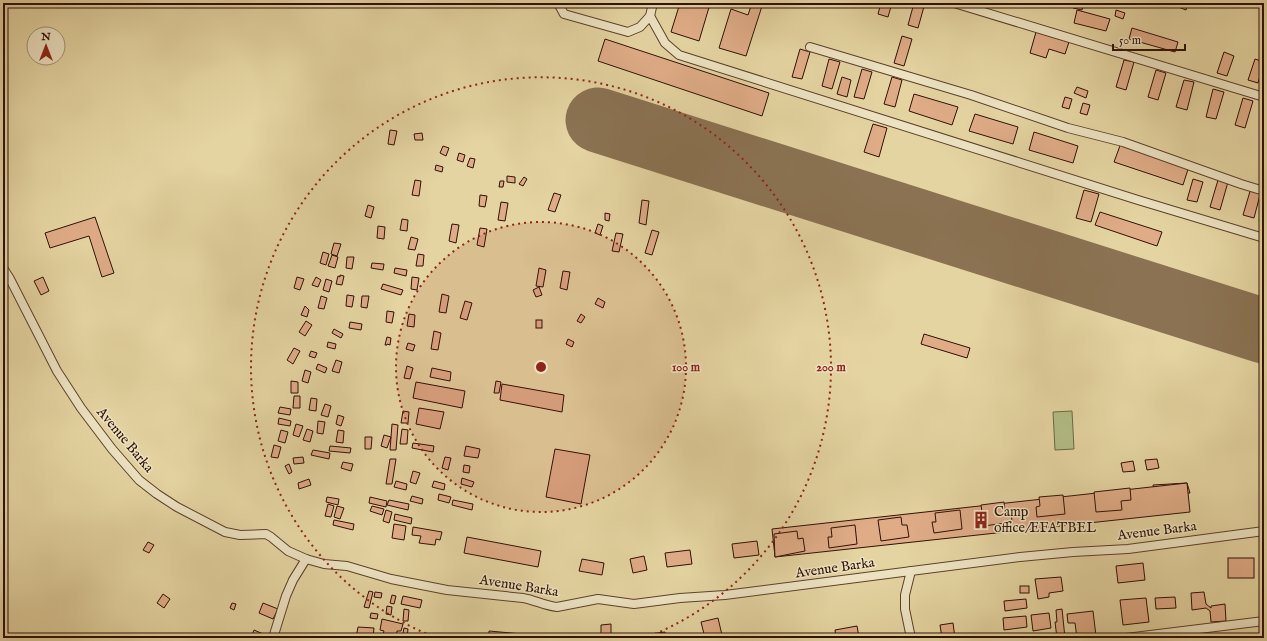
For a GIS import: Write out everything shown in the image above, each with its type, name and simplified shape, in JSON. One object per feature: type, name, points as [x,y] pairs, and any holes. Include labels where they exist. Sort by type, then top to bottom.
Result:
[{"type":"street","points":[[558,3],[564,14],[628,32],[640,26],[650,16],[654,3]]},
{"type":"street","points":[[954,3],[1264,97]]},
{"type":"street","points":[[650,16],[665,43],[672,50],[685,57],[1138,200],[1264,238]]},
{"type":"street","points":[[810,47],[971,95],[1068,128],[1123,142],[1228,180],[1264,191]]},
{"type":"street","name":"Avenue Barka","points":[[3,268],[64,384],[112,449],[139,480],[177,507],[225,532],[240,535],[266,534],[288,551],[306,559],[324,564],[347,566],[391,579],[447,590],[523,598],[557,607],[598,599],[634,604],[680,598],[769,590],[911,571],[1074,552],[1128,549],[1264,531]]},
{"type":"street","points":[[273,638],[286,596],[293,580],[306,559]]},
{"type":"street","points":[[911,571],[905,595],[905,609],[911,638]]},
{"type":"street","points":[[1126,638],[1264,621]]},
{"type":"green space","points":[[1072,411],[1074,449],[1055,450],[1053,412]]},
{"type":"building","points":[[680,3],[710,4],[699,41],[671,32]]},
{"type":"building","points":[[752,3],[763,3],[746,56],[719,48],[731,9],[748,15]]},
{"type":"building","points":[[846,3],[857,3],[856,7],[845,5]]},
{"type":"building","points":[[881,3],[892,3],[888,17],[878,14]]},
{"type":"building","points":[[914,3],[925,3],[918,28],[908,25]]},
{"type":"building","points":[[1074,3],[1083,5],[1082,10],[1073,8]]},
{"type":"building","points":[[1168,3],[1188,3],[1186,10]]},
{"type":"building","points":[[1077,10],[1110,19],[1106,31],[1074,23]]},
{"type":"building","points":[[1116,10],[1125,13],[1123,19],[1115,16]]},
{"type":"building","points":[[1132,28],[1178,42],[1175,52],[1129,39]]},
{"type":"building","points":[[1036,32],[1069,42],[1065,54],[1049,49],[1046,58],[1030,53]]},
{"type":"building","points":[[902,36],[912,39],[904,66],[894,63]]},
{"type":"building","points":[[605,39],[769,93],[762,116],[598,61]]},
{"type":"building","points":[[800,49],[810,52],[802,79],[792,77]]},
{"type":"building","points":[[1224,52],[1234,56],[1227,76],[1217,73]]},
{"type":"building","points":[[829,59],[840,62],[832,89],[822,86]]},
{"type":"building","points":[[1255,59],[1264,62],[1258,83],[1248,80]]},
{"type":"building","points":[[1124,60],[1134,62],[1126,90],[1116,87]]},
{"type":"building","points":[[862,69],[872,72],[864,99],[854,97]]},
{"type":"building","points":[[1156,70],[1166,73],[1158,100],[1148,97]]},
{"type":"building","points":[[842,77],[851,80],[847,97],[837,94]]},
{"type":"building","points":[[892,77],[902,80],[895,107],[884,104]]},
{"type":"building","points":[[1184,80],[1194,82],[1187,110],[1176,107]]},
{"type":"building","points":[[1077,87],[1088,91],[1086,98],[1074,93]]},
{"type":"building","points":[[1213,89],[1224,92],[1216,119],[1206,117]]},
{"type":"building","points":[[914,94],[958,107],[952,125],[909,111]]},
{"type":"building","points":[[1065,97],[1072,99],[1069,109],[1062,107]]},
{"type":"building","points":[[1243,98],[1253,101],[1245,128],[1235,125]]},
{"type":"building","points":[[1083,103],[1090,105],[1087,115],[1080,113]]},
{"type":"building","points":[[975,114],[1018,127],[1013,144],[969,131]]},
{"type":"building","points":[[873,124],[887,128],[879,157],[864,152]]},
{"type":"building","points":[[390,130],[397,131],[394,145],[388,144]]},
{"type":"building","points":[[1034,132],[1078,146],[1073,163],[1029,150]]},
{"type":"building","points":[[422,133],[423,140],[415,140],[414,134]]},
{"type":"building","points":[[1121,143],[1189,166],[1183,185],[1114,162]]},
{"type":"building","points":[[443,146],[449,148],[446,156],[440,153]]},
{"type":"building","points":[[459,153],[465,155],[463,162],[457,160]]},
{"type":"building","points":[[470,158],[475,159],[473,168],[467,166]]},
{"type":"building","points":[[436,165],[443,167],[442,172],[435,170]]},
{"type":"building","points":[[507,176],[515,177],[515,183],[507,182]]},
{"type":"building","points":[[524,177],[527,179],[523,186],[519,184]]},
{"type":"building","points":[[1193,179],[1203,182],[1197,202],[1187,200]]},
{"type":"building","points":[[415,180],[421,181],[419,196],[412,195]]},
{"type":"building","points":[[1218,180],[1228,182],[1220,210],[1210,207]]},
{"type":"building","points":[[500,181],[504,181],[503,187],[499,187]]},
{"type":"building","points":[[1251,188],[1261,191],[1254,218],[1243,215]]},
{"type":"building","points":[[1084,190],[1099,194],[1091,222],[1076,218]]},
{"type":"building","points":[[554,193],[561,195],[555,212],[548,210]]},
{"type":"building","points":[[480,195],[487,196],[485,207],[479,206]]},
{"type":"building","points":[[642,200],[649,201],[646,225],[639,223]]},
{"type":"building","points":[[501,202],[508,203],[505,221],[498,220]]},
{"type":"building","points":[[1264,204],[1264,223],[1259,221]]},
{"type":"building","points":[[368,205],[374,207],[371,218],[365,216]]},
{"type":"building","points":[[1100,212],[1162,232],[1157,246],[1095,225]]},
{"type":"building","points":[[605,213],[610,214],[609,221],[605,220]]},
{"type":"building","points":[[95,217],[114,273],[102,277],[89,236],[50,248],[45,233]]},
{"type":"building","points":[[402,219],[408,220],[407,231],[400,230]]},
{"type":"building","points":[[452,224],[459,225],[456,243],[449,241]]},
{"type":"building","points":[[598,224],[603,226],[600,235],[595,233]]},
{"type":"building","points":[[378,226],[385,227],[384,239],[377,238]]},
{"type":"building","points":[[480,228],[487,229],[484,247],[477,245]]},
{"type":"building","points":[[652,230],[659,232],[652,255],[645,253]]},
{"type":"building","points":[[616,233],[623,234],[619,252],[612,251]]},
{"type":"building","points":[[411,237],[418,239],[415,250],[408,249]]},
{"type":"building","points":[[334,243],[341,244],[337,256],[331,254]]},
{"type":"building","points":[[323,252],[329,254],[326,265],[320,263]]},
{"type":"building","points":[[418,254],[424,255],[423,266],[416,266]]},
{"type":"building","points":[[332,255],[338,257],[335,268],[328,266]]},
{"type":"building","points":[[347,257],[354,257],[352,269],[346,268]]},
{"type":"building","points":[[372,263],[384,264],[383,270],[371,268]]},
{"type":"building","points":[[395,268],[407,270],[406,276],[394,273]]},
{"type":"building","points":[[539,268],[546,270],[543,287],[536,286]]},
{"type":"building","points":[[563,271],[570,272],[567,290],[560,288]]},
{"type":"building","points":[[340,275],[344,276],[342,285],[336,284],[338,276],[340,277]]},
{"type":"building","points":[[43,277],[49,291],[41,295],[34,281]]},
{"type":"building","points":[[297,277],[304,279],[300,290],[294,288]]},
{"type":"building","points":[[316,277],[321,280],[318,287],[312,285]]},
{"type":"building","points":[[412,277],[419,278],[417,290],[411,289]]},
{"type":"building","points":[[326,279],[332,281],[329,292],[323,290]]},
{"type":"building","points":[[383,284],[403,290],[401,295],[381,289]]},
{"type":"building","points":[[539,287],[542,295],[536,297],[533,290]]},
{"type":"building","points":[[442,294],[449,296],[446,313],[439,312]]},
{"type":"building","points":[[347,295],[354,296],[352,307],[346,306]]},
{"type":"building","points":[[321,296],[327,298],[324,309],[318,308]]},
{"type":"building","points":[[362,296],[369,296],[367,308],[361,307]]},
{"type":"building","points":[[598,298],[605,302],[603,308],[595,304]]},
{"type":"building","points":[[465,301],[472,303],[467,320],[460,318]]},
{"type":"building","points":[[305,306],[309,310],[307,317],[301,315]]},
{"type":"building","points":[[387,311],[394,312],[392,323],[386,322]]},
{"type":"building","points":[[409,314],[415,315],[414,327],[407,326]]},
{"type":"building","points":[[581,314],[585,317],[581,323],[577,321]]},
{"type":"building","points":[[536,320],[542,320],[542,328],[536,328]]},
{"type":"building","points":[[306,321],[312,325],[305,336],[299,332]]},
{"type":"building","points":[[350,322],[362,324],[361,330],[349,328]]},
{"type":"building","points":[[334,329],[343,334],[341,338],[332,333]]},
{"type":"building","points":[[434,331],[441,333],[438,350],[431,349]]},
{"type":"building","points":[[924,334],[970,348],[967,358],[921,344]]},
{"type":"building","points":[[387,337],[391,338],[390,345],[385,345]]},
{"type":"building","points":[[568,339],[574,342],[572,347],[566,344]]},
{"type":"building","points":[[328,342],[336,344],[335,349],[327,347]]},
{"type":"building","points":[[408,343],[415,345],[413,351],[406,349]]},
{"type":"building","points":[[294,348],[300,351],[293,364],[287,360]]},
{"type":"building","points":[[311,351],[317,353],[315,358],[309,356]]},
{"type":"building","points":[[336,360],[342,362],[339,373],[332,371]]},
{"type":"building","points":[[318,364],[327,368],[325,373],[316,369]]},
{"type":"building","points":[[407,366],[413,368],[410,379],[404,378]]},
{"type":"building","points":[[432,368],[451,372],[450,381],[430,377]]},
{"type":"building","points":[[305,370],[311,372],[308,383],[302,381]]},
{"type":"building","points":[[291,381],[298,382],[298,393],[291,393]]},
{"type":"building","points":[[496,381],[501,382],[499,393],[494,393]]},
{"type":"building","points":[[416,382],[465,391],[462,408],[413,398]]},
{"type":"building","points":[[502,384],[564,395],[562,412],[500,400]]},
{"type":"building","points":[[294,396],[300,396],[300,408],[293,408]]},
{"type":"building","points":[[311,398],[317,399],[316,411],[309,410]]},
{"type":"building","points":[[325,404],[331,406],[328,417],[321,415]]},
{"type":"building","points":[[280,407],[291,409],[290,415],[278,413]]},
{"type":"building","points":[[419,408],[444,412],[440,429],[416,424]]},
{"type":"building","points":[[403,411],[409,412],[408,423],[401,423]]},
{"type":"building","points":[[338,415],[344,417],[341,426],[336,424]]},
{"type":"building","points":[[279,418],[291,421],[290,426],[278,424]]},
{"type":"building","points":[[318,421],[325,422],[323,434],[317,433]]},
{"type":"building","points":[[296,424],[303,426],[299,437],[293,435]]},
{"type":"building","points":[[392,424],[398,425],[396,450],[390,450]]},
{"type":"building","points":[[307,429],[313,431],[310,442],[303,440]]},
{"type":"building","points":[[402,429],[408,430],[407,444],[400,444]]},
{"type":"building","points":[[281,430],[288,432],[285,443],[278,441]]},
{"type":"building","points":[[338,430],[344,431],[343,443],[336,442]]},
{"type":"building","points":[[384,435],[391,437],[387,448],[381,446]]},
{"type":"building","points":[[365,437],[372,437],[371,449],[365,449]]},
{"type":"building","points":[[413,443],[434,446],[433,452],[412,448]]},
{"type":"building","points":[[274,445],[281,447],[278,458],[271,457]]},
{"type":"building","points":[[330,446],[351,448],[350,453],[329,451]]},
{"type":"building","points":[[466,446],[480,449],[478,458],[464,456]]},
{"type":"building","points":[[555,449],[590,455],[581,504],[546,497]]},
{"type":"building","points":[[313,450],[330,453],[329,459],[311,455]]},
{"type":"building","points":[[303,457],[304,463],[294,464],[293,458]]},
{"type":"building","points":[[445,457],[451,458],[448,470],[442,468]]},
{"type":"building","points":[[390,459],[396,459],[392,484],[386,484]]},
{"type":"building","points":[[1157,459],[1159,468],[1147,470],[1145,460]]},
{"type":"building","points":[[1133,461],[1135,471],[1123,472],[1121,463]]},
{"type":"building","points":[[343,462],[353,464],[351,471],[341,468]]},
{"type":"building","points":[[289,464],[292,472],[289,474],[285,466]]},
{"type":"building","points":[[464,465],[470,466],[469,473],[463,472]]},
{"type":"building","points":[[413,471],[420,473],[416,484],[410,482]]},
{"type":"building","points":[[462,478],[474,482],[472,487],[461,484]]},
{"type":"building","points":[[309,479],[311,485],[299,489],[298,483]]},
{"type":"building","points":[[396,481],[407,484],[406,490],[394,487]]},
{"type":"building","points":[[434,481],[445,484],[444,490],[432,487]]},
{"type":"building","points":[[1187,483],[1190,493],[1180,494],[1181,503],[1156,505],[1153,485]]},
{"type":"building","name":"Camp office/EFATBEL","points":[[1187,483],[1190,512],[775,557],[772,529]]},
{"type":"building","points":[[1130,488],[1131,500],[1121,501],[1122,510],[1096,512],[1094,492]]},
{"type":"building","points":[[439,494],[451,497],[449,503],[438,500]]},
{"type":"building","points":[[1063,495],[1065,514],[1037,517],[1036,507],[1040,506],[1039,497]]},
{"type":"building","points":[[412,496],[423,499],[422,504],[410,501]]},
{"type":"building","points":[[327,497],[339,499],[338,505],[326,502]]},
{"type":"building","points":[[370,497],[387,501],[386,507],[369,503]]},
{"type":"building","points":[[389,500],[409,504],[408,510],[387,505]]},
{"type":"building","points":[[453,500],[473,504],[472,510],[452,505]]},
{"type":"building","points":[[1004,502],[1005,511],[1011,510],[1012,522],[984,526],[981,505]]},
{"type":"building","points":[[328,504],[334,506],[331,517],[325,516]]},
{"type":"building","points":[[337,506],[344,508],[340,519],[334,517]]},
{"type":"building","points":[[372,506],[384,509],[382,515],[370,511]]},
{"type":"building","points":[[386,510],[392,512],[389,523],[383,521]]},
{"type":"building","points":[[960,510],[962,529],[934,533],[932,522],[936,522],[935,513]]},
{"type":"building","points":[[395,514],[412,518],[411,524],[394,520]]},
{"type":"building","points":[[901,517],[902,525],[907,525],[909,537],[881,541],[878,520]]},
{"type":"building","points":[[334,520],[354,524],[353,530],[333,525]]},
{"type":"building","points":[[394,524],[406,526],[404,540],[392,538]]},
{"type":"building","points":[[855,525],[857,544],[829,548],[828,537],[832,537],[831,528]]},
{"type":"building","points":[[413,527],[442,532],[440,540],[436,539],[435,545],[419,543],[421,536],[412,535]]},
{"type":"building","points":[[797,531],[798,539],[803,538],[805,551],[775,557],[774,534]]},
{"type":"building","points":[[467,537],[541,551],[538,567],[464,553]]},
{"type":"building","points":[[757,541],[759,555],[734,558],[732,544]]},
{"type":"building","points":[[148,542],[154,545],[149,553],[143,550]]},
{"type":"building","points":[[690,550],[692,564],[667,567],[665,553]]},
{"type":"building","points":[[644,556],[647,570],[633,573],[630,559]]},
{"type":"building","points":[[1228,558],[1254,558],[1254,578],[1228,578]]},
{"type":"building","points":[[582,559],[604,563],[602,575],[579,571]]},
{"type":"building","points":[[1143,563],[1145,580],[1118,583],[1116,566]]},
{"type":"building","points":[[1061,577],[1063,591],[1049,593],[1049,597],[1038,599],[1035,579]]},
{"type":"building","points":[[1020,586],[1029,586],[1029,593],[1020,593]]},
{"type":"building","points":[[369,591],[373,592],[369,608],[364,607]]},
{"type":"building","points":[[375,592],[382,593],[381,598],[374,597]]},
{"type":"building","points":[[1204,592],[1206,604],[1211,608],[1211,606],[1225,604],[1226,621],[1211,622],[1210,611],[1206,608],[1192,610],[1191,593]]},
{"type":"building","points":[[163,594],[170,599],[164,608],[157,603]]},
{"type":"building","points":[[392,595],[396,596],[394,604],[390,603]]},
{"type":"building","points":[[403,596],[422,600],[420,608],[401,604]]},
{"type":"building","points":[[1175,597],[1176,608],[1156,609],[1155,598]]},
{"type":"building","points":[[1146,598],[1149,622],[1123,625],[1120,600]]},
{"type":"building","points":[[1026,599],[1027,608],[1005,611],[1004,601]]},
{"type":"building","points":[[232,603],[236,604],[234,610],[230,608]]},
{"type":"building","points":[[263,603],[278,609],[273,619],[259,613]]},
{"type":"building","points":[[387,606],[392,607],[391,615],[386,614]]},
{"type":"building","points":[[404,609],[409,610],[408,621],[403,621]]},
{"type":"building","points":[[1062,609],[1065,638],[1057,638],[1055,622],[1057,622],[1056,610]]},
{"type":"building","points":[[1093,611],[1096,636],[1077,638],[1075,623],[1068,623],[1067,614]]},
{"type":"building","points":[[371,613],[378,614],[377,619],[370,618]]},
{"type":"building","points":[[1049,613],[1051,628],[1033,631],[1031,615]]},
{"type":"building","points":[[1026,616],[1027,627],[1004,630],[1003,618]]},
{"type":"building","points":[[718,618],[722,635],[705,638],[701,622]]},
{"type":"building","points":[[382,619],[403,624],[401,631],[397,631],[396,638],[382,638],[384,631],[380,630]]},
{"type":"building","points":[[953,623],[955,638],[942,638],[940,625]]},
{"type":"building","points":[[611,624],[611,635],[601,635],[601,625]]},
{"type":"building","points":[[857,626],[859,637],[869,635],[869,638],[836,638],[835,630]]},
{"type":"building","points":[[358,627],[374,628],[373,638],[356,638]]},
{"type":"building","points":[[404,628],[408,629],[407,638],[402,638]]},
{"type":"building","points":[[254,630],[270,637],[270,638],[251,638]]},
{"type":"building","points":[[489,631],[522,634],[521,638],[489,638]]},
{"type":"building","points":[[665,632],[666,638],[635,638],[635,636]]},
{"type":"building","points":[[529,636],[550,637],[550,638],[529,638]]},
{"type":"runway","points":[[598,120],[1264,331]]},
{"type":"place","name":"Camp office/EFATBEL","points":[[981,520]]}]
